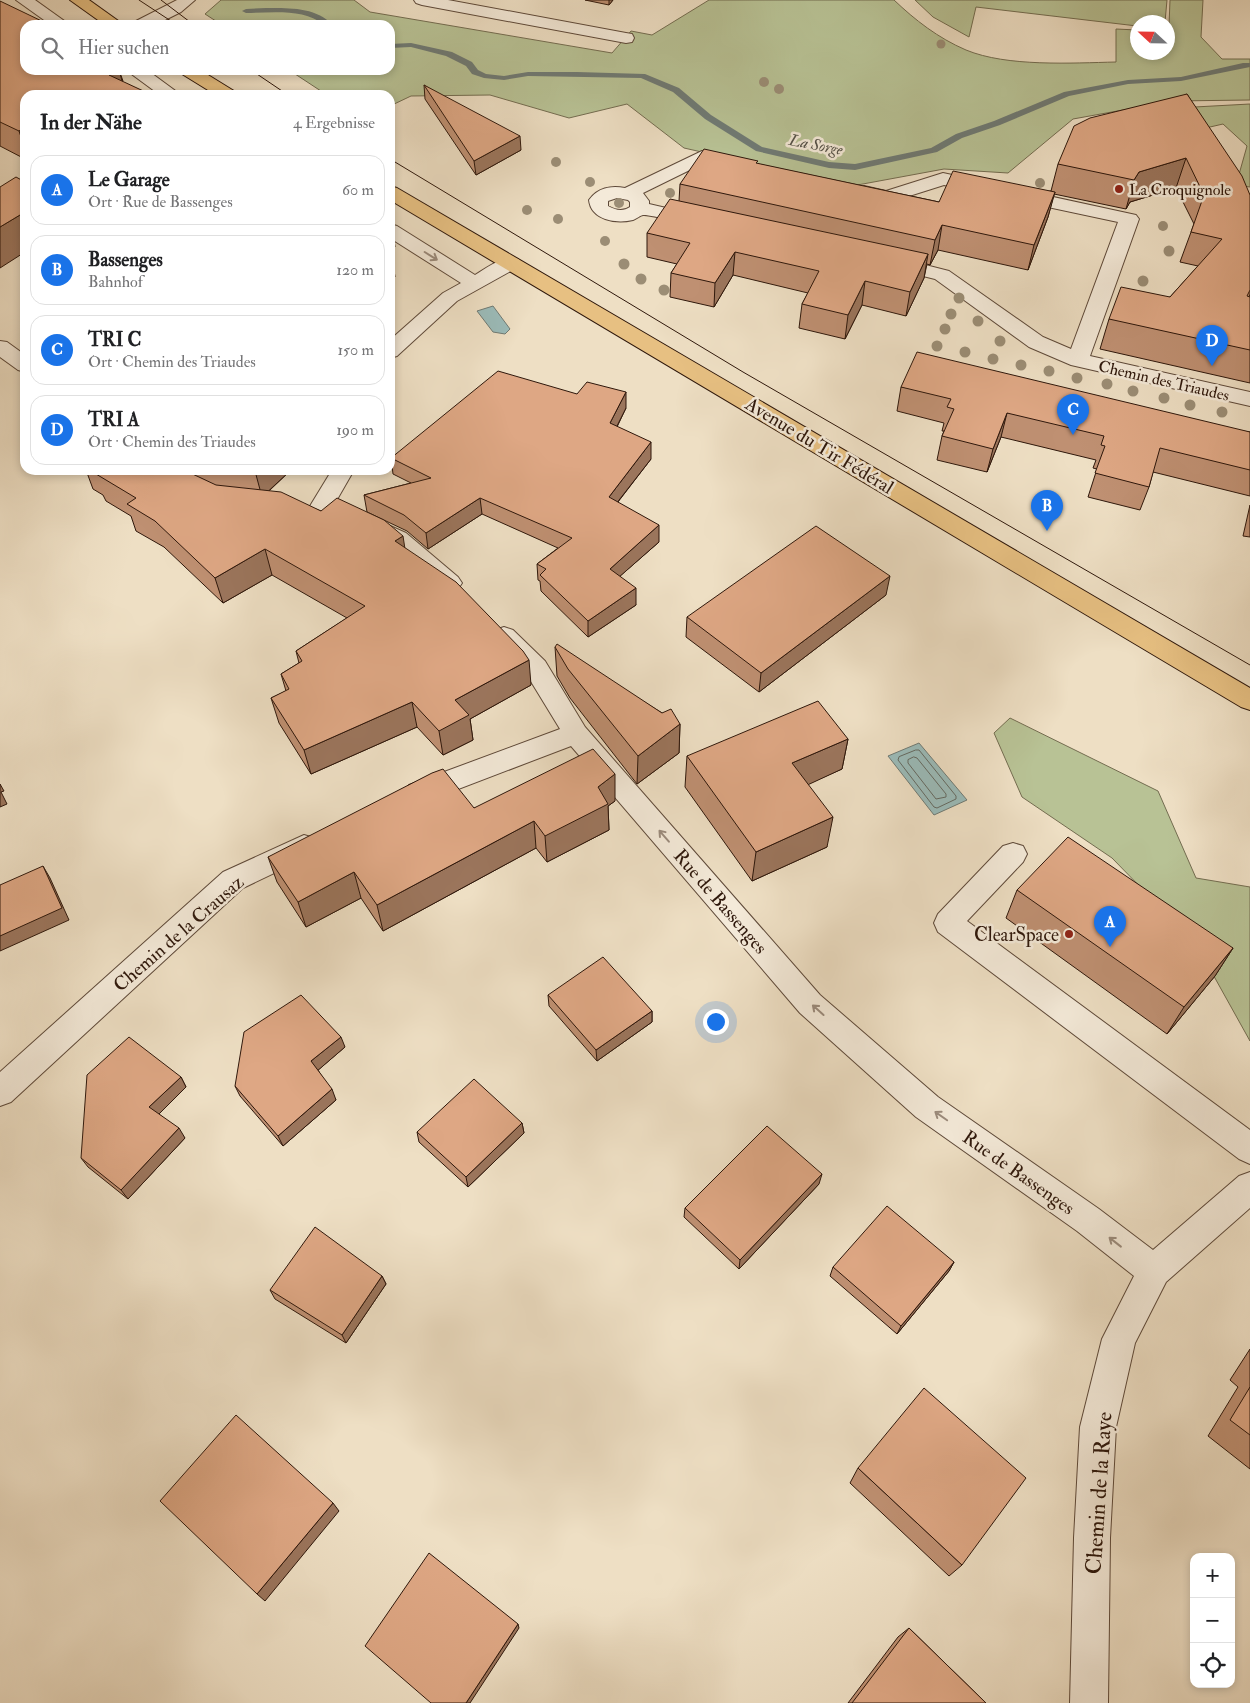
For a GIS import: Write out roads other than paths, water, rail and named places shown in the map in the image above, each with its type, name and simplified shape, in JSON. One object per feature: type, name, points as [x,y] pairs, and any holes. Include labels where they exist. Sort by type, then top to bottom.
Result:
[{"type":"main road","points":[[78,0],[108,20]]},
{"type":"main road","points":[[196,75],[220,90]]},
{"type":"main road","name":"Avenue du Tir Fédéral","points":[[395,195],[1250,700]]},
{"type":"street","points":[[24,0],[54,20]]},
{"type":"street","points":[[152,20],[175,9],[187,0]]},
{"type":"street","points":[[422,0],[626,38]]},
{"type":"street","points":[[142,75],[165,90]]},
{"type":"street","points":[[714,224],[634,201],[702,157],[751,168]]},
{"type":"street","name":"Chemin des Triaudes","points":[[848,189],[887,197],[943,179],[1130,219],[1085,362]]},
{"type":"street","points":[[395,233],[475,283]]},
{"type":"street","name":"Chemin des Triaudes","points":[[874,259],[942,275],[1031,339],[1085,362],[1250,399]]},
{"type":"street","points":[[395,346],[450,297],[511,263]]},
{"type":"street","points":[[0,346],[20,362]]},
{"type":"street","points":[[339,475],[309,510],[346,514],[398,538],[469,599]]},
{"type":"street","name":"Rue de Bassenges","points":[[489,620],[536,668],[576,734],[810,1004],[927,1107],[1088,1220],[1154,1272]]},
{"type":"street","points":[[394,802],[576,734]]},
{"type":"street","name":"Chemin de la Crausaz","points":[[0,1092],[233,880],[325,836]]},
{"type":"street","points":[[1013,854],[948,923],[1250,1148]]},
{"type":"street","name":"Chemin de la Raye","points":[[1089,1703],[1092,1538],[1098,1427],[1119,1339],[1154,1272],[1250,1187]]},
{"type":"water","points":[[493,306],[510,329],[505,334],[493,332],[477,311]]},
{"type":"water","points":[[919,743],[967,800],[934,815],[888,756]]},
{"type":"waterway","name":"La Sorge","points":[[246,11],[278,10],[302,12],[323,20]]},
{"type":"waterway","name":"La Sorge","points":[[395,46],[411,45],[449,54],[469,64],[475,72],[484,76],[504,78],[528,74],[642,76],[676,90],[708,117],[759,149],[829,165],[855,167],[934,150],[959,136],[997,123],[1067,94],[1128,82],[1181,79],[1250,65]]},
{"type":"tram line","points":[[139,0],[169,20]]},
{"type":"tram line","points":[[161,0],[187,20]]},
{"type":"tram line","points":[[258,75],[281,90]]},
{"type":"tram line","points":[[395,162],[743,372],[1250,665]]},
{"type":"place","name":"La Croquignole","points":[[1119,189]]},
{"type":"place","name":"TRI A","points":[[1212,366]]},
{"type":"place","name":"TRI C","points":[[1073,435]]},
{"type":"place","name":"Bassenges","points":[[1047,531]]},
{"type":"place","name":"ClearSpace","points":[[1069,934]]},
{"type":"place","name":"Le Garage","points":[[1110,947]]}]
